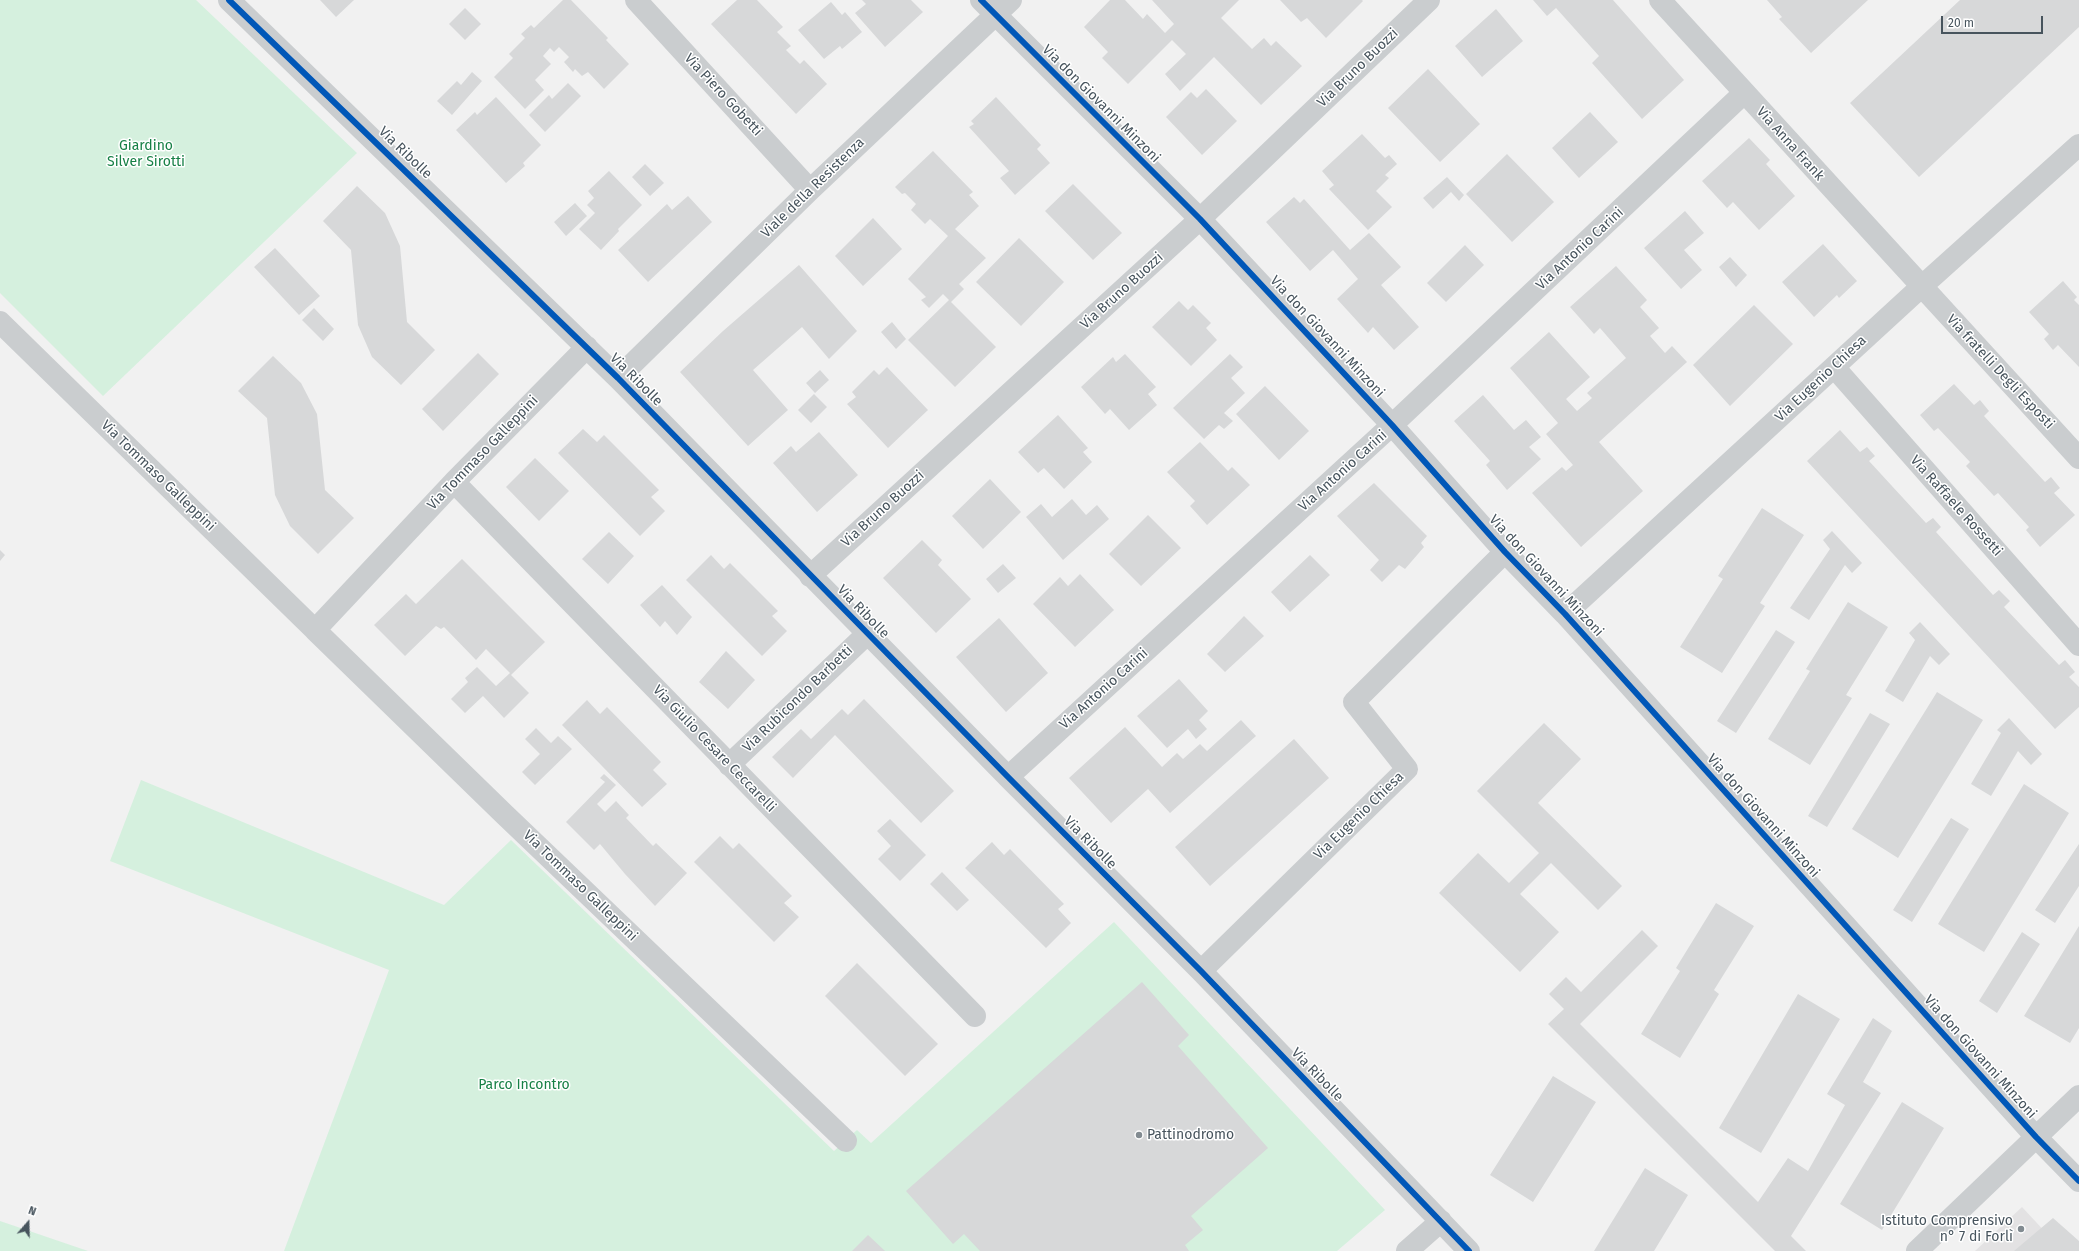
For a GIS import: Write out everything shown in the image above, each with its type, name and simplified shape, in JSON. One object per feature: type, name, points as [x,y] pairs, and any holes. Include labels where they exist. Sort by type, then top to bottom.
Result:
[{"type":"street","name":"Via Ribolle","points":[[229,0],[618,378],[810,576],[1200,971],[1469,1251]]},
{"type":"street","name":"Via Piero Gobetti","points":[[636,0],[810,190]]},
{"type":"street","name":"Viale della Resistenza","points":[[618,378],[810,190],[988,8],[1011,0]]},
{"type":"street","name":"Via Bruno Buozzi","points":[[810,576],[1200,219],[1429,0]]},
{"type":"street","name":"Via Anna Frank","points":[[1660,0],[1921,287]]},
{"type":"street","name":"Via don Giovanni Minzoni","points":[[988,8],[1200,219],[1392,425],[1506,552],[1565,614],[2036,1137],[2079,1181]]},
{"type":"street","name":"Via Antonio Carini","points":[[1008,777],[1392,425],[1744,94]]},
{"type":"street","name":"Via Eugenio Chiesa","points":[[1565,614],[1921,287],[2079,145]]},
{"type":"street","name":"Via fratelli Degli Esposti","points":[[1921,287],[2079,458]]},
{"type":"street","name":"Via Tommaso Galleppini","points":[[0,322],[504,814],[846,1141]]},
{"type":"street","name":"Via Tommaso Galleppini","points":[[315,630],[454,482],[587,347]]},
{"type":"street","name":"Via Raffaele Rossetti","points":[[1834,367],[2079,645]]},
{"type":"street","name":"Via Giulio Cesare Ceccarelli","points":[[454,482],[975,1016]]},
{"type":"street","name":"Via Eugenio Chiesa","points":[[1200,971],[1407,769],[1354,702],[1506,552]]},
{"type":"street","name":"Via Rubicondo Barbetti","points":[[729,765],[867,634]]},
{"type":"street","points":[[1918,1251],[2079,1096]]},
{"type":"street","points":[[1407,1251],[1441,1221]]},
{"type":"shaded area","name":"Istituto Comprensivo n° 7 di Forlì","points":[[2022,1207],[2063,1251],[1975,1251]]},
{"type":"green space","name":"Giardino Silver Sirotti","points":[[0,0],[196,0],[357,153],[103,396],[0,293]]},
{"type":"green space","name":"Parco Incontro","points":[[141,780],[444,905],[511,840],[834,1151],[857,1130],[871,1143],[1114,922],[1385,1210],[1337,1251],[284,1251],[389,970],[110,861]]},
{"type":"green space","points":[[0,1221],[88,1251],[0,1251]]},
{"type":"building","points":[[320,0],[354,0],[336,17]]},
{"type":"building","points":[[563,0],[571,0],[608,38],[606,40],[629,64],[604,89],[588,72],[582,76],[575,69],[573,72],[564,62],[569,57],[559,47],[554,52],[550,48],[543,56],[551,64],[535,80],[544,90],[525,109],[494,77],[513,58],[509,54],[525,38],[521,34],[531,25],[534,28]]},
{"type":"building","points":[[737,0],[757,0],[783,27],[777,32],[791,46],[786,50],[800,64],[804,60],[827,84],[796,114],[711,24]]},
{"type":"building","points":[[862,0],[911,0],[923,12],[885,47],[855,13],[866,4]]},
{"type":"building","points":[[1110,0],[1125,0],[1143,19],[1147,14],[1165,33],[1174,24],[1152,0],[1239,0],[1221,18],[1252,49],[1264,38],[1271,46],[1276,41],[1302,66],[1261,105],[1214,57],[1180,91],[1165,74],[1186,54],[1172,40],[1128,84],[1102,58],[1108,52],[1084,27]]},
{"type":"building","points":[[1280,0],[1363,1],[1326,38],[1307,18],[1301,22]]},
{"type":"building","points":[[1533,0],[1613,0],[1684,80],[1642,119],[1592,63],[1599,56],[1556,8],[1547,16]]},
{"type":"building","points":[[1767,0],[1868,0],[1811,53],[1779,19],[1782,17]]},
{"type":"building","points":[[1960,0],[2079,0],[2079,27],[1919,177],[1850,103]]},
{"type":"building","points":[[831,2],[842,15],[845,12],[862,32],[842,49],[840,46],[824,59],[798,30]]},
{"type":"building","points":[[465,8],[481,24],[465,40],[449,24]]},
{"type":"building","points":[[1496,9],[1523,41],[1482,77],[1455,46]]},
{"type":"building","points":[[1428,69],[1480,124],[1440,162],[1388,108]]},
{"type":"building","points":[[472,72],[482,81],[452,115],[437,101],[457,81],[461,85]]},
{"type":"building","points":[[568,83],[581,96],[545,132],[529,115],[549,95],[552,99]]},
{"type":"building","points":[[1206,89],[1237,121],[1202,155],[1166,117],[1191,92],[1197,98]]},
{"type":"building","points":[[496,97],[541,145],[523,163],[525,166],[506,183],[456,130],[475,112],[477,115]]},
{"type":"building","points":[[996,97],[1041,145],[1037,149],[1050,163],[1015,195],[1000,178],[1009,171],[969,127],[974,124],[971,121]]},
{"type":"building","points":[[1590,112],[1618,142],[1579,178],[1552,148]]},
{"type":"building","points":[[1362,134],[1385,158],[1389,155],[1397,164],[1385,175],[1389,178],[1376,191],[1392,207],[1368,230],[1329,189],[1334,185],[1322,171]]},
{"type":"building","points":[[1749,138],[1770,160],[1766,164],[1795,196],[1759,230],[1733,202],[1727,208],[1702,181]]},
{"type":"building","points":[[933,151],[973,192],[969,195],[979,206],[955,229],[986,258],[959,284],[964,289],[951,302],[996,347],[955,387],[908,340],[949,300],[943,294],[929,308],[921,300],[926,297],[908,279],[948,236],[930,219],[925,224],[911,210],[916,204],[905,193],[902,194],[895,187]]},
{"type":"building","points":[[1507,154],[1554,202],[1512,242],[1466,194]]},
{"type":"building","points":[[645,164],[664,183],[650,196],[632,177]]},
{"type":"building","points":[[609,171],[642,205],[618,229],[619,231],[601,250],[579,229],[595,213],[587,205],[594,198],[588,191]]},
{"type":"building","points":[[1447,177],[1464,195],[1459,201],[1451,192],[1433,209],[1423,198]]},
{"type":"building","points":[[1073,184],[1122,233],[1093,260],[1045,211]]},
{"type":"building","points":[[357,186],[385,213],[400,246],[407,322],[435,350],[401,385],[372,357],[358,325],[351,250],[323,221]]},
{"type":"building","points":[[688,196],[712,222],[648,282],[618,250],[667,204],[672,210]]},
{"type":"building","points":[[1294,197],[1300,203],[1304,199],[1350,250],[1369,233],[1401,267],[1381,285],[1419,327],[1394,350],[1373,327],[1368,333],[1337,299],[1358,279],[1333,250],[1310,271],[1266,222]]},
{"type":"building","points":[[575,203],[587,216],[566,236],[554,222]]},
{"type":"building","points":[[1685,211],[1704,233],[1684,250],[1702,270],[1681,289],[1644,248]]},
{"type":"building","points":[[873,218],[902,249],[863,286],[835,256]]},
{"type":"building","points":[[1019,238],[1064,282],[1021,326],[976,282]]},
{"type":"building","points":[[1823,244],[1857,281],[1839,298],[1837,295],[1814,317],[1782,282]]},
{"type":"building","points":[[1465,245],[1484,265],[1446,302],[1427,283]]},
{"type":"building","points":[[275,248],[320,296],[299,315],[254,267]]},
{"type":"building","points":[[1730,257],[1747,275],[1736,287],[1719,267]]},
{"type":"building","points":[[799,265],[857,331],[829,359],[802,327],[753,370],[788,410],[748,446],[680,372],[723,331]]},
{"type":"building","points":[[1616,266],[1647,300],[1640,307],[1659,328],[1650,336],[1665,353],[1672,346],[1687,362],[1599,442],[1643,491],[1581,547],[1532,493],[1562,467],[1566,471],[1573,465],[1546,434],[1558,423],[1510,368],[1549,332],[1590,377],[1566,399],[1577,411],[1592,398],[1587,393],[1626,358],[1600,328],[1594,334],[1570,307]]},
{"type":"building","points":[[2063,281],[2077,297],[2074,300],[2079,305],[2079,367],[2058,345],[2053,350],[2044,339],[2049,334],[2029,312]]},
{"type":"building","points":[[1179,301],[1188,310],[1193,305],[1211,323],[1206,328],[1217,340],[1191,366],[1152,327]]},
{"type":"building","points":[[1754,305],[1793,344],[1730,406],[1693,365]]},
{"type":"building","points":[[314,308],[334,329],[323,341],[302,320]]},
{"type":"building","points":[[892,322],[906,339],[896,349],[881,332]]},
{"type":"building","points":[[478,353],[499,374],[443,431],[422,409]]},
{"type":"building","points":[[1125,354],[1156,387],[1148,394],[1157,405],[1129,430],[1110,409],[1105,414],[1081,387],[1113,357],[1116,362]]},
{"type":"building","points":[[1230,354],[1243,367],[1231,378],[1245,393],[1224,413],[1233,421],[1224,429],[1219,425],[1204,439],[1173,408]]},
{"type":"building","points":[[273,356],[301,383],[317,414],[325,490],[354,518],[318,554],[290,526],[275,495],[267,418],[238,391]]},
{"type":"building","points":[[887,367],[928,410],[888,448],[847,404],[856,397],[852,392],[874,370],[879,375]]},
{"type":"building","points":[[820,370],[829,380],[815,393],[806,383]]},
{"type":"building","points":[[1954,384],[1974,405],[1980,400],[1989,411],[1984,416],[2045,482],[2051,477],[2060,488],[2054,493],[2075,515],[2040,547],[2026,530],[2029,527],[1998,493],[1994,496],[1966,466],[1970,462],[1938,428],[1934,431],[1920,415]]},
{"type":"building","points":[[1265,386],[1309,431],[1279,460],[1236,414]]},
{"type":"building","points":[[814,394],[827,407],[811,423],[798,410]]},
{"type":"building","points":[[1483,395],[1514,430],[1526,420],[1541,437],[1529,447],[1541,459],[1507,490],[1486,465],[1490,461],[1454,421]]},
{"type":"building","points":[[1058,415],[1088,448],[1083,452],[1092,462],[1064,489],[1044,468],[1038,473],[1018,452]]},
{"type":"building","points":[[583,429],[597,442],[604,435],[659,490],[651,497],[665,511],[640,536],[558,453]]},
{"type":"building","points":[[1840,430],[1860,452],[1867,447],[1875,456],[1869,461],[1926,523],[1933,518],[1941,527],[1936,532],[1993,595],[1999,590],[2010,601],[2004,607],[2059,665],[2065,660],[2075,672],[2069,677],[2079,687],[2079,707],[2055,729],[1807,461]]},
{"type":"building","points":[[819,432],[858,475],[817,512],[773,463],[791,446],[796,452]]},
{"type":"building","points":[[1200,442],[1228,471],[1232,467],[1250,485],[1207,525],[1190,506],[1195,501],[1167,472]]},
{"type":"building","points":[[535,458],[569,491],[539,521],[506,487]]},
{"type":"building","points":[[990,479],[1021,512],[983,549],[952,516]]},
{"type":"building","points":[[1374,483],[1427,536],[1421,543],[1424,547],[1405,569],[1399,565],[1382,582],[1370,570],[1379,560],[1337,516]]},
{"type":"building","points":[[1072,499],[1086,515],[1097,505],[1109,519],[1063,560],[1026,517],[1041,504],[1052,517]]},
{"type":"building","points":[[1762,508],[1804,535],[1760,603],[1765,606],[1722,673],[1680,647],[1723,579],[1718,576]]},
{"type":"building","points":[[1148,515],[1181,548],[1141,586],[1109,554]]},
{"type":"building","points":[[1832,531],[1862,563],[1852,573],[1845,565],[1809,620],[1790,608],[1830,549],[1823,540]]},
{"type":"building","points":[[609,532],[634,556],[608,584],[582,559]]},
{"type":"building","points":[[922,540],[942,560],[938,565],[971,599],[936,633],[883,578]]},
{"type":"building","points":[[0,550],[5,555],[0,561]]},
{"type":"building","points":[[711,555],[724,569],[730,563],[778,611],[772,616],[787,631],[762,656],[686,580]]},
{"type":"building","points":[[1310,555],[1330,575],[1290,612],[1271,592]]},
{"type":"building","points":[[462,559],[545,642],[511,675],[529,693],[504,718],[483,696],[465,713],[451,699],[468,682],[465,678],[477,667],[496,686],[510,673],[486,649],[476,660],[444,627],[441,629],[436,626],[405,656],[374,625],[406,594],[416,604]]},
{"type":"building","points":[[1003,564],[1016,578],[998,593],[986,579]]},
{"type":"building","points":[[1080,574],[1114,610],[1075,647],[1033,604],[1060,577],[1068,586]]},
{"type":"building","points":[[662,585],[692,617],[677,635],[665,621],[660,627],[640,605]]},
{"type":"building","points":[[1848,602],[1888,627],[1846,695],[1852,698],[1810,765],[1768,739],[1810,671],[1806,669]]},
{"type":"building","points":[[1244,616],[1264,636],[1225,672],[1207,654]]},
{"type":"building","points":[[999,618],[1048,673],[1006,712],[956,657]]},
{"type":"building","points":[[1920,622],[1950,654],[1939,665],[1930,656],[1903,702],[1885,691],[1915,640],[1909,633]]},
{"type":"building","points":[[1776,630],[1795,642],[1736,733],[1717,721]]},
{"type":"building","points":[[726,651],[755,680],[728,709],[699,682]]},
{"type":"building","points":[[1179,679],[1208,711],[1199,720],[1207,729],[1196,739],[1188,729],[1167,748],[1137,716]]},
{"type":"building","points":[[1937,692],[1983,720],[1898,858],[1852,829]]},
{"type":"building","points":[[864,699],[954,791],[921,823],[835,735],[793,778],[772,757],[801,729],[811,739],[842,709],[848,715]]},
{"type":"building","points":[[587,700],[600,714],[607,707],[661,762],[653,770],[667,784],[642,807],[562,725]]},
{"type":"building","points":[[1870,713],[1890,724],[1827,827],[1808,816]]},
{"type":"building","points":[[2009,718],[2042,754],[2031,765],[2018,751],[1991,796],[1971,784],[2001,733],[1997,730]]},
{"type":"building","points":[[1241,720],[1256,736],[1170,813],[1148,789],[1111,823],[1069,778],[1125,727],[1162,767],[1177,753],[1183,759],[1200,744],[1207,751]]},
{"type":"building","points":[[1544,723],[1581,759],[1538,803],[1622,886],[1598,910],[1551,863],[1520,894],[1559,932],[1520,972],[1439,893],[1478,853],[1509,883],[1539,853],[1477,791]]},
{"type":"building","points":[[536,728],[551,743],[558,736],[572,749],[535,785],[522,772],[540,754],[525,739]]},
{"type":"building","points":[[1294,739],[1329,778],[1210,886],[1175,847]]},
{"type":"building","points":[[604,774],[616,785],[597,804],[605,812],[616,801],[629,815],[626,818],[653,846],[656,843],[687,873],[655,906],[625,874],[600,844],[594,850],[566,822],[605,782],[600,778]]},
{"type":"building","points":[[2024,784],[2069,813],[1984,952],[1938,924]]},
{"type":"building","points":[[1951,818],[1969,829],[1912,922],[1893,910]]},
{"type":"building","points":[[890,819],[926,855],[900,881],[878,859],[891,846],[877,831]]},
{"type":"building","points":[[720,836],[733,849],[739,843],[792,896],[784,903],[799,917],[774,942],[694,862]]},
{"type":"building","points":[[992,842],[1004,855],[1010,849],[1064,904],[1058,909],[1071,923],[1046,948],[965,868]]},
{"type":"building","points":[[2079,844],[2079,886],[2055,923],[2035,910]]},
{"type":"building","points":[[942,872],[969,900],[957,911],[930,884]]},
{"type":"building","points":[[1716,903],[1754,926],[1714,990],[1719,994],[1680,1058],[1641,1034],[1680,971],[1676,968]]},
{"type":"building","points":[[2079,926],[2079,1028],[2070,1043],[2024,1016]]},
{"type":"building","points":[[1642,930],[1658,946],[1580,1024],[1758,1202],[1788,1158],[1808,1171],[1845,1105],[1827,1094],[1873,1018],[1892,1031],[1863,1082],[1881,1093],[1791,1236],[1806,1251],[1775,1251],[1548,1024],[1564,1009],[1549,994],[1566,977],[1581,992]]},
{"type":"building","points":[[2022,932],[2040,944],[1997,1013],[1979,1001]]},
{"type":"building","points":[[857,963],[938,1044],[905,1076],[825,996]]},
{"type":"building","name":"Pattinodromo","points":[[1142,982],[1189,1035],[1178,1046],[1268,1148],[1191,1216],[1203,1230],[1185,1245],[1189,1251],[980,1251],[964,1234],[953,1244],[906,1191]]},
{"type":"building","points":[[1798,994],[1840,1019],[1761,1153],[1719,1128]]},
{"type":"building","points":[[1553,1076],[1596,1102],[1533,1202],[1490,1175]]},
{"type":"building","points":[[1902,1102],[1944,1128],[1882,1230],[1840,1204]]},
{"type":"building","points":[[1645,1168],[1688,1195],[1654,1251],[1594,1251]]},
{"type":"building","points":[[2053,1218],[2079,1241],[2079,1251],[2014,1251]]},
{"type":"building","points":[[868,1235],[885,1251],[852,1251]]},
{"type":"cycle path","points":[[229,0],[618,378],[1008,777],[1201,971],[1469,1251]]},
{"type":"cycle path","points":[[981,0],[1200,219],[1392,425],[1505,552],[1565,614],[2036,1137],[2079,1181]]},
{"type":"place","name":"Pattinodromo","points":[[1139,1135]]},
{"type":"place","name":"Istituto Comprensivo n° 7 di Forlì","points":[[2021,1229]]}]
